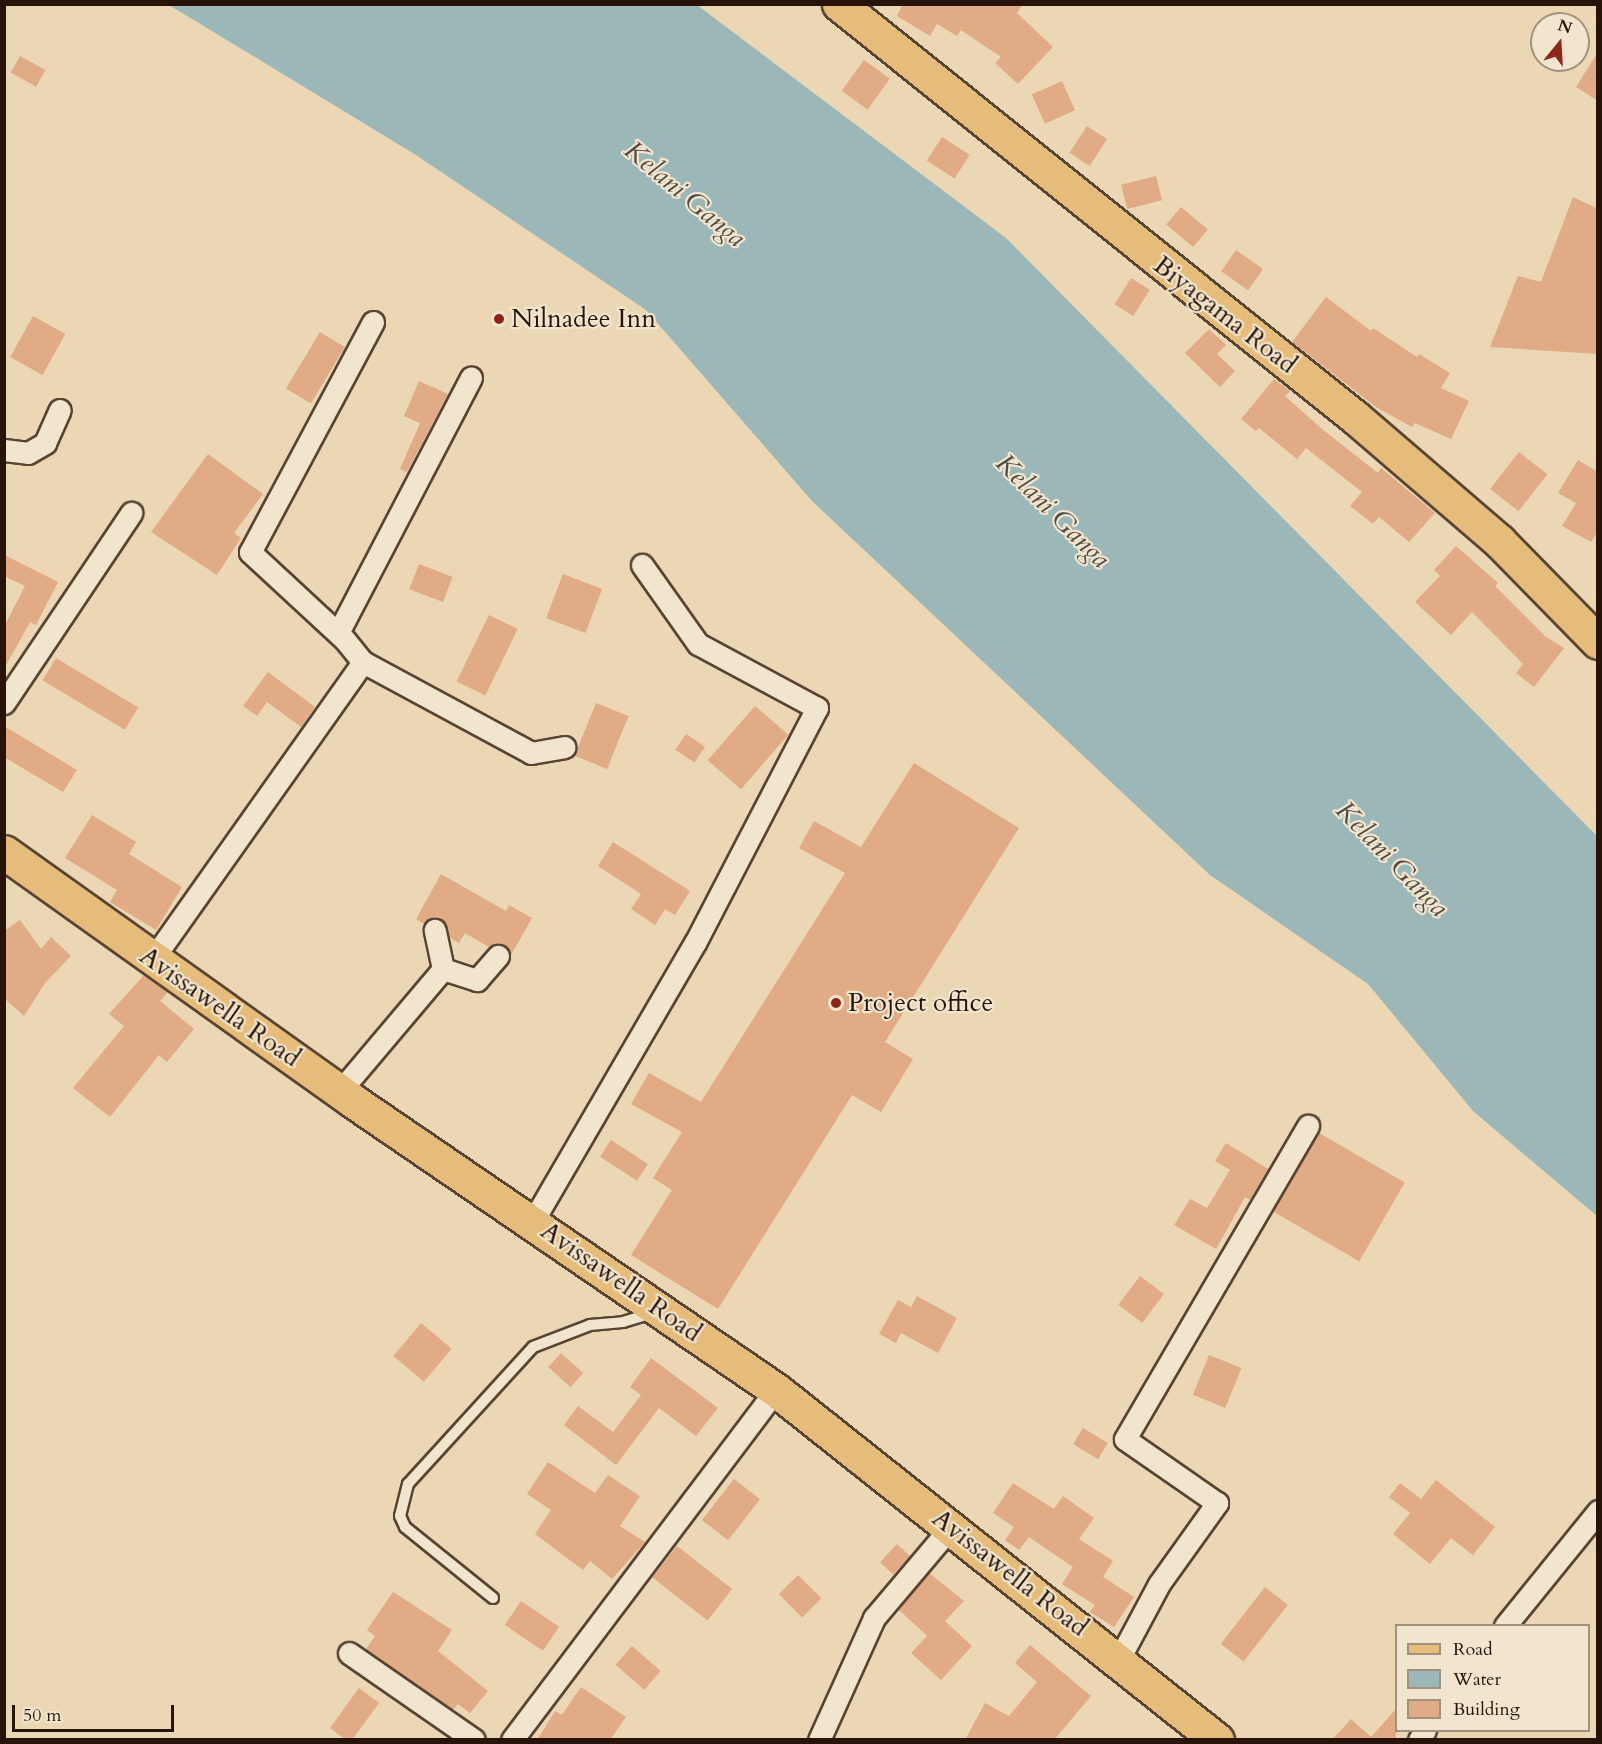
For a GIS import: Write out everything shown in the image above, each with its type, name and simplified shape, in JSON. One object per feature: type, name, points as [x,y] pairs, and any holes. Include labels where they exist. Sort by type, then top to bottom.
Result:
[{"type":"main road","name":"Biyagama Road","points":[[839,4],[1356,418],[1499,541],[1598,642]]},
{"type":"main road","name":"Avissawella Road","points":[[4,852],[152,960],[776,1390],[1119,1659],[1217,1740]]},
{"type":"street","points":[[373,322],[250,552],[338,633],[363,662],[531,753],[564,747]]},
{"type":"street","points":[[338,633],[471,377]]},
{"type":"street","points":[[4,450],[28,453],[45,443],[60,410]]},
{"type":"street","points":[[4,703],[131,513]]},
{"type":"street","points":[[533,1221],[694,943],[818,708],[698,644],[642,565]]},
{"type":"street","points":[[152,960],[363,662]]},
{"type":"street","points":[[435,930],[443,969]]},
{"type":"street","points":[[443,969],[477,980],[498,956]]},
{"type":"street","points":[[340,1091],[443,969]]},
{"type":"street","points":[[1119,1659],[1159,1584],[1217,1503],[1125,1439],[1308,1126]]},
{"type":"street","points":[[512,1740],[776,1390]]},
{"type":"street","points":[[1506,1624],[1598,1510]]},
{"type":"street","points":[[819,1740],[874,1618],[951,1527]]},
{"type":"street","points":[[349,1653],[474,1740]]},
{"type":"lane","points":[[493,1598],[405,1527],[400,1508],[408,1484],[533,1347],[590,1325],[623,1322],[661,1310]]},
{"type":"water","name":"Kelani Ganga","points":[[169,5],[697,5],[1006,238],[1597,836],[1597,1216],[1473,1111],[1368,984],[1210,875],[812,501],[646,310],[416,155]]},
{"type":"building","points":[[903,4],[1023,4],[1017,13],[1053,47],[1018,84],[995,63],[1001,57],[961,30],[957,36],[937,24],[930,36],[897,16]]},
{"type":"building","points":[[1598,52],[1598,101],[1576,87],[1585,72],[1590,72],[1590,65]]},
{"type":"building","points":[[20,56],[45,70],[36,87],[11,73]]},
{"type":"building","points":[[864,60],[890,79],[868,110],[842,91]]},
{"type":"building","points":[[1062,81],[1075,110],[1045,124],[1032,94]]},
{"type":"building","points":[[1087,126],[1107,139],[1090,166],[1070,153]]},
{"type":"building","points":[[942,137],[970,155],[954,178],[927,160]]},
{"type":"building","points":[[1156,176],[1162,200],[1127,209],[1121,185]]},
{"type":"building","points":[[1573,197],[1598,209],[1598,354],[1490,347],[1518,276],[1541,282]]},
{"type":"building","points":[[1181,207],[1208,229],[1193,247],[1166,225]]},
{"type":"building","points":[[1236,250],[1263,269],[1248,290],[1221,271]]},
{"type":"building","points":[[1131,278],[1150,290],[1133,316],[1115,304]]},
{"type":"building","points":[[1326,297],[1371,331],[1373,328],[1417,357],[1419,354],[1450,373],[1441,388],[1469,401],[1451,439],[1415,423],[1412,427],[1376,407],[1292,342]]},
{"type":"building","points":[[33,316],[65,334],[43,375],[10,357]]},
{"type":"building","points":[[1209,329],[1226,345],[1217,354],[1235,371],[1220,387],[1185,353]]},
{"type":"building","points":[[320,332],[345,347],[311,404],[286,389]]},
{"type":"building","points":[[1274,379],[1290,391],[1285,396],[1322,429],[1378,473],[1381,468],[1435,513],[1409,542],[1379,517],[1373,524],[1350,506],[1362,492],[1306,448],[1297,459],[1259,428],[1256,431],[1241,419]]},
{"type":"building","points":[[419,381],[448,394],[407,472],[400,469],[420,423],[404,416]]},
{"type":"building","points":[[1519,452],[1547,474],[1518,511],[1490,489]]},
{"type":"building","points":[[208,454],[263,494],[234,533],[241,538],[217,575],[151,532]]},
{"type":"building","points":[[1578,460],[1598,472],[1598,531],[1591,542],[1562,526],[1576,503],[1558,493]]},
{"type":"building","points":[[1456,546],[1498,583],[1495,586],[1545,636],[1564,648],[1534,687],[1516,673],[1523,664],[1472,612],[1451,635],[1415,602],[1440,576],[1434,570]]},
{"type":"building","points":[[4,555],[58,582],[36,625],[30,622],[4,669],[4,627],[25,586],[4,576]]},
{"type":"building","points":[[419,564],[453,577],[443,602],[409,589]]},
{"type":"building","points":[[563,574],[602,589],[585,633],[546,618]]},
{"type":"building","points":[[489,615],[518,629],[485,696],[457,682]]},
{"type":"building","points":[[56,658],[138,707],[125,730],[43,680]]},
{"type":"building","points":[[268,672],[315,707],[301,727],[267,702],[257,716],[243,706]]},
{"type":"building","points":[[596,703],[628,716],[607,769],[575,756]]},
{"type":"building","points":[[755,706],[788,735],[741,789],[708,760]]},
{"type":"building","points":[[4,726],[77,770],[63,792],[4,757]]},
{"type":"building","points":[[686,734],[705,747],[694,763],[675,750]]},
{"type":"building","name":"Project office","points":[[914,763],[1019,828],[885,1042],[913,1059],[881,1112],[852,1095],[718,1309],[631,1255],[672,1190],[653,1178],[682,1132],[631,1104],[649,1073],[701,1102],[845,873],[799,848],[814,821],[861,847]]},
{"type":"building","points":[[92,815],[136,842],[129,854],[182,887],[156,930],[110,902],[117,890],[65,858]]},
{"type":"building","points":[[613,842],[690,891],[675,915],[665,909],[655,925],[631,909],[641,894],[598,866]]},
{"type":"building","points":[[441,874],[506,911],[509,905],[532,918],[510,957],[506,946],[489,947],[465,933],[459,943],[450,938],[440,918],[432,918],[424,924],[416,919]]},
{"type":"building","points":[[20,920],[41,949],[51,937],[71,956],[45,983],[24,1016],[4,998],[4,931]]},
{"type":"building","points":[[144,975],[168,992],[160,1001],[194,1029],[167,1062],[159,1055],[110,1117],[73,1088],[124,1026],[109,1014]]},
{"type":"building","points":[[1319,1133],[1405,1182],[1359,1261],[1274,1212]]},
{"type":"building","points":[[611,1140],[648,1164],[637,1181],[600,1157]]},
{"type":"building","points":[[1226,1143],[1268,1169],[1250,1200],[1245,1197],[1216,1249],[1174,1225],[1190,1199],[1207,1208],[1230,1170],[1215,1161]]},
{"type":"building","points":[[1140,1276],[1164,1294],[1142,1323],[1118,1305]]},
{"type":"building","points":[[917,1296],[957,1318],[938,1353],[901,1333],[896,1343],[879,1334],[898,1300],[911,1307]]},
{"type":"building","points":[[421,1323],[452,1349],[424,1382],[393,1356]]},
{"type":"building","points":[[561,1353],[583,1373],[571,1387],[548,1367]]},
{"type":"building","points":[[1209,1355],[1241,1368],[1225,1408],[1193,1395]]},
{"type":"building","points":[[651,1358],[718,1408],[696,1436],[659,1408],[616,1465],[564,1425],[578,1406],[613,1432],[641,1395],[630,1387]]},
{"type":"building","points":[[1083,1428],[1108,1443],[1098,1459],[1073,1444]]},
{"type":"building","points":[[548,1462],[595,1493],[608,1475],[640,1496],[620,1526],[645,1542],[612,1579],[590,1561],[583,1570],[535,1534],[551,1510],[527,1494]]},
{"type":"building","points":[[734,1479],[760,1499],[728,1540],[702,1520]]},
{"type":"building","points":[[1436,1480],[1495,1527],[1473,1555],[1451,1538],[1430,1564],[1393,1534],[1410,1513],[1389,1497],[1400,1483],[1421,1499]]},
{"type":"building","points":[[1013,1483],[1054,1509],[1063,1496],[1094,1518],[1079,1539],[1113,1561],[1103,1577],[1134,1597],[1114,1627],[1090,1612],[1095,1605],[1062,1584],[1073,1567],[1029,1537],[1019,1550],[1005,1540],[1014,1527],[993,1513]]},
{"type":"building","points":[[897,1544],[910,1556],[893,1575],[880,1562]]},
{"type":"building","points":[[677,1546],[732,1589],[708,1621],[652,1578]]},
{"type":"building","points":[[929,1573],[964,1601],[945,1621],[972,1646],[941,1680],[911,1653],[927,1636],[898,1609]]},
{"type":"building","points":[[798,1575],[821,1598],[802,1617],[779,1594]]},
{"type":"building","points":[[1265,1587],[1288,1605],[1244,1662],[1221,1644]]},
{"type":"building","points":[[393,1592],[452,1630],[438,1651],[488,1691],[470,1713],[458,1704],[453,1710],[366,1649],[375,1636],[367,1630]]},
{"type":"building","points":[[521,1601],[559,1627],[543,1651],[505,1625]]},
{"type":"building","points":[[1030,1645],[1091,1696],[1054,1740],[965,1740],[985,1703],[1009,1716],[1037,1682],[1015,1663]]},
{"type":"building","points":[[632,1646],[661,1671],[644,1690],[616,1665]]},
{"type":"building","points":[[581,1687],[626,1717],[610,1740],[537,1740],[555,1711],[562,1715]]},
{"type":"building","points":[[359,1688],[379,1703],[352,1740],[346,1740],[330,1728]]},
{"type":"building","points":[[1395,1710],[1396,1740],[1332,1740],[1351,1719],[1371,1737]]},
{"type":"place","name":"Nilnadee Inn","points":[[499,319]]},
{"type":"place","name":"Project office","points":[[836,1003]]}]
